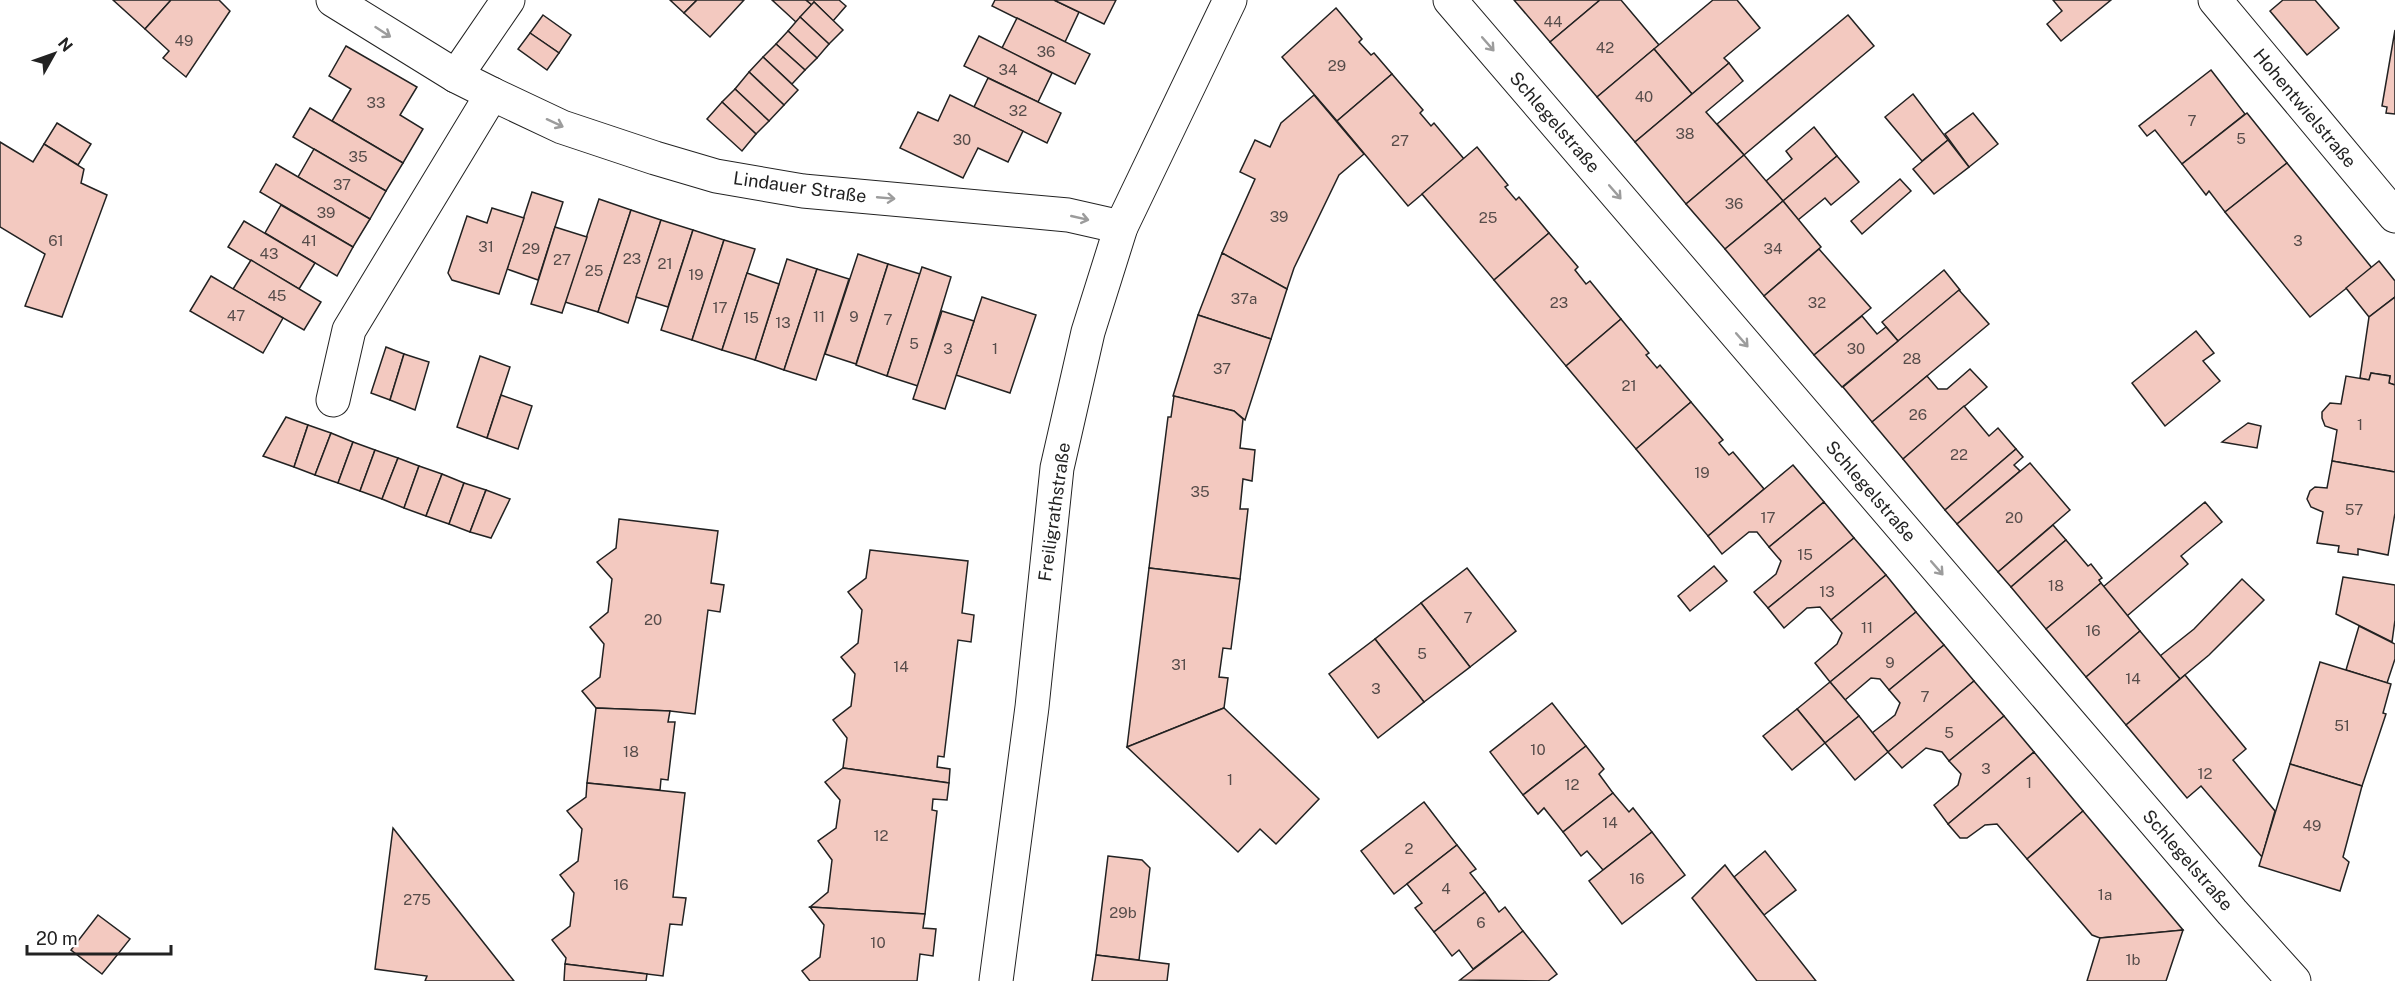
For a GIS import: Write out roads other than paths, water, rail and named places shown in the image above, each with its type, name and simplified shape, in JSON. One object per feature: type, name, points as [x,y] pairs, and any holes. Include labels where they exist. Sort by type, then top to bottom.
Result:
[{"type":"street","name":"Lindauer Straße","points":[[333,0],[456,76],[562,127],[716,176],[803,191],[1068,215],[1121,227]]},
{"type":"street","points":[[456,76],[508,0]]},
{"type":"street","name":"Freiligrathstraße","points":[[996,981],[1032,707],[1057,468],[1088,332],[1121,227],[1230,0]]},
{"type":"street","name":"Schlegelstraße","points":[[1449,0],[2224,903],[2294,981]]},
{"type":"street","name":"Hohentwielstraße","points":[[2215,0],[2395,216]]},
{"type":"street","points":[[333,400],[348,330],[492,94]]}]
